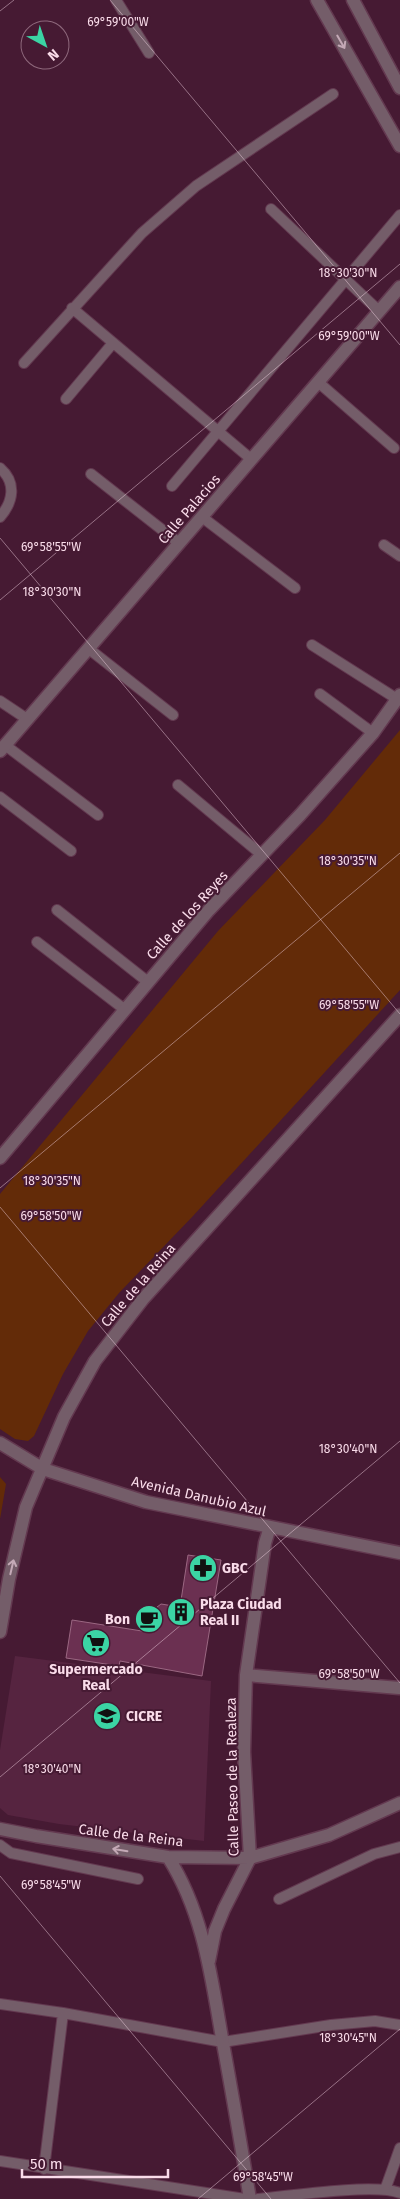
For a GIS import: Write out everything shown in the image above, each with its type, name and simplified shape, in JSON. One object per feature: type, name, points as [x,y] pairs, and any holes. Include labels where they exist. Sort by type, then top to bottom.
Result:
[{"type":"street","points":[[317,0],[400,146]]},
{"type":"street","points":[[353,0],[400,88]]},
{"type":"street","name":"Calle Palacios","points":[[3,748],[400,287]]},
{"type":"street","name":"Calle de los Reyes","points":[[0,1157],[209,910],[300,815],[373,733],[399,697]]},
{"type":"street","name":"Calle de la Reina","points":[[0,1632],[9,1579],[26,1507],[64,1416],[95,1361],[120,1326],[400,1016]]},
{"type":"street","name":"Avenida Danubio Azul","points":[[0,1442],[43,1468],[146,1502],[400,1553]]},
{"type":"street","name":"Calle Paseo de la Realeza","points":[[209,1961],[216,1931],[224,1909],[250,1858],[244,1752],[246,1675],[265,1542],[270,1527]]},
{"type":"street","points":[[246,1675],[399,1688]]},
{"type":"street","name":"Calle de la Reina","points":[[0,1829],[168,1857],[250,1858],[329,1835],[400,1803]]},
{"type":"street","name":"Calle Paseo de la Realeza","points":[[168,1857],[183,1880],[198,1921],[209,1961],[250,2199]]},
{"type":"lane","points":[[116,0],[149,53]]},
{"type":"lane","points":[[24,362],[142,233],[196,186],[333,94]]},
{"type":"lane","points":[[271,209],[379,311]]},
{"type":"lane","points":[[172,486],[400,215]]},
{"type":"lane","points":[[72,308],[251,459]]},
{"type":"lane","points":[[66,400],[113,343]]},
{"type":"lane","points":[[318,382],[394,448]]},
{"type":"lane","points":[[0,468],[10,482],[12,492],[10,503],[0,517]]},
{"type":"lane","points":[[91,474],[179,543]]},
{"type":"lane","points":[[202,517],[295,588]]},
{"type":"lane","points":[[384,545],[400,556]]},
{"type":"lane","points":[[312,646],[399,697]]},
{"type":"lane","points":[[89,649],[173,715]]},
{"type":"lane","points":[[320,694],[373,733]]},
{"type":"lane","points":[[0,701],[27,719]]},
{"type":"lane","points":[[3,748],[98,815]]},
{"type":"lane","points":[[178,785],[262,855]]},
{"type":"lane","points":[[0,797],[70,851]]},
{"type":"lane","points":[[57,910],[148,982]]},
{"type":"lane","points":[[37,942],[124,1009]]},
{"type":"lane","points":[[0,1844],[11,1853],[138,1879]]},
{"type":"lane","points":[[279,1898],[374,1854],[400,1847]]},
{"type":"lane","points":[[0,2004],[63,2013],[223,2042],[331,2025],[375,2021],[400,2025]]},
{"type":"lane","points":[[44,2168],[63,2013]]},
{"type":"lane","points":[[385,2190],[400,2148]]},
{"type":"lane","points":[[0,2161],[245,2199]]},
{"type":"lane","points":[[258,2199],[336,2191],[385,2190],[400,2193]]},
{"type":"shaded area","points":[[400,730],[400,990],[193,1216],[119,1293],[88,1331],[63,1374],[34,1436],[28,1441],[15,1439],[0,1429],[0,1194],[218,931],[325,820]]},
{"type":"shaded area","points":[[0,1477],[6,1484],[0,1519]]},
{"type":"shaded area","name":"CICRE","points":[[15,1656],[211,1681],[204,1841],[59,1824],[8,1815],[0,1808],[0,1750]]},
{"type":"building","name":"Plaza Ciudad Real II","points":[[188,1555],[221,1560],[202,1676],[120,1661],[119,1666],[66,1658],[72,1620],[142,1631],[144,1617],[161,1604],[180,1607]]},
{"type":"place","name":"GBC","points":[[203,1568]]},
{"type":"place","name":"Plaza Ciudad Real II","points":[[181,1612]]},
{"type":"place","name":"Bon","points":[[149,1619]]},
{"type":"place","name":"Supermercado Real","points":[[96,1643]]},
{"type":"place","name":"CICRE","points":[[107,1716]]}]
